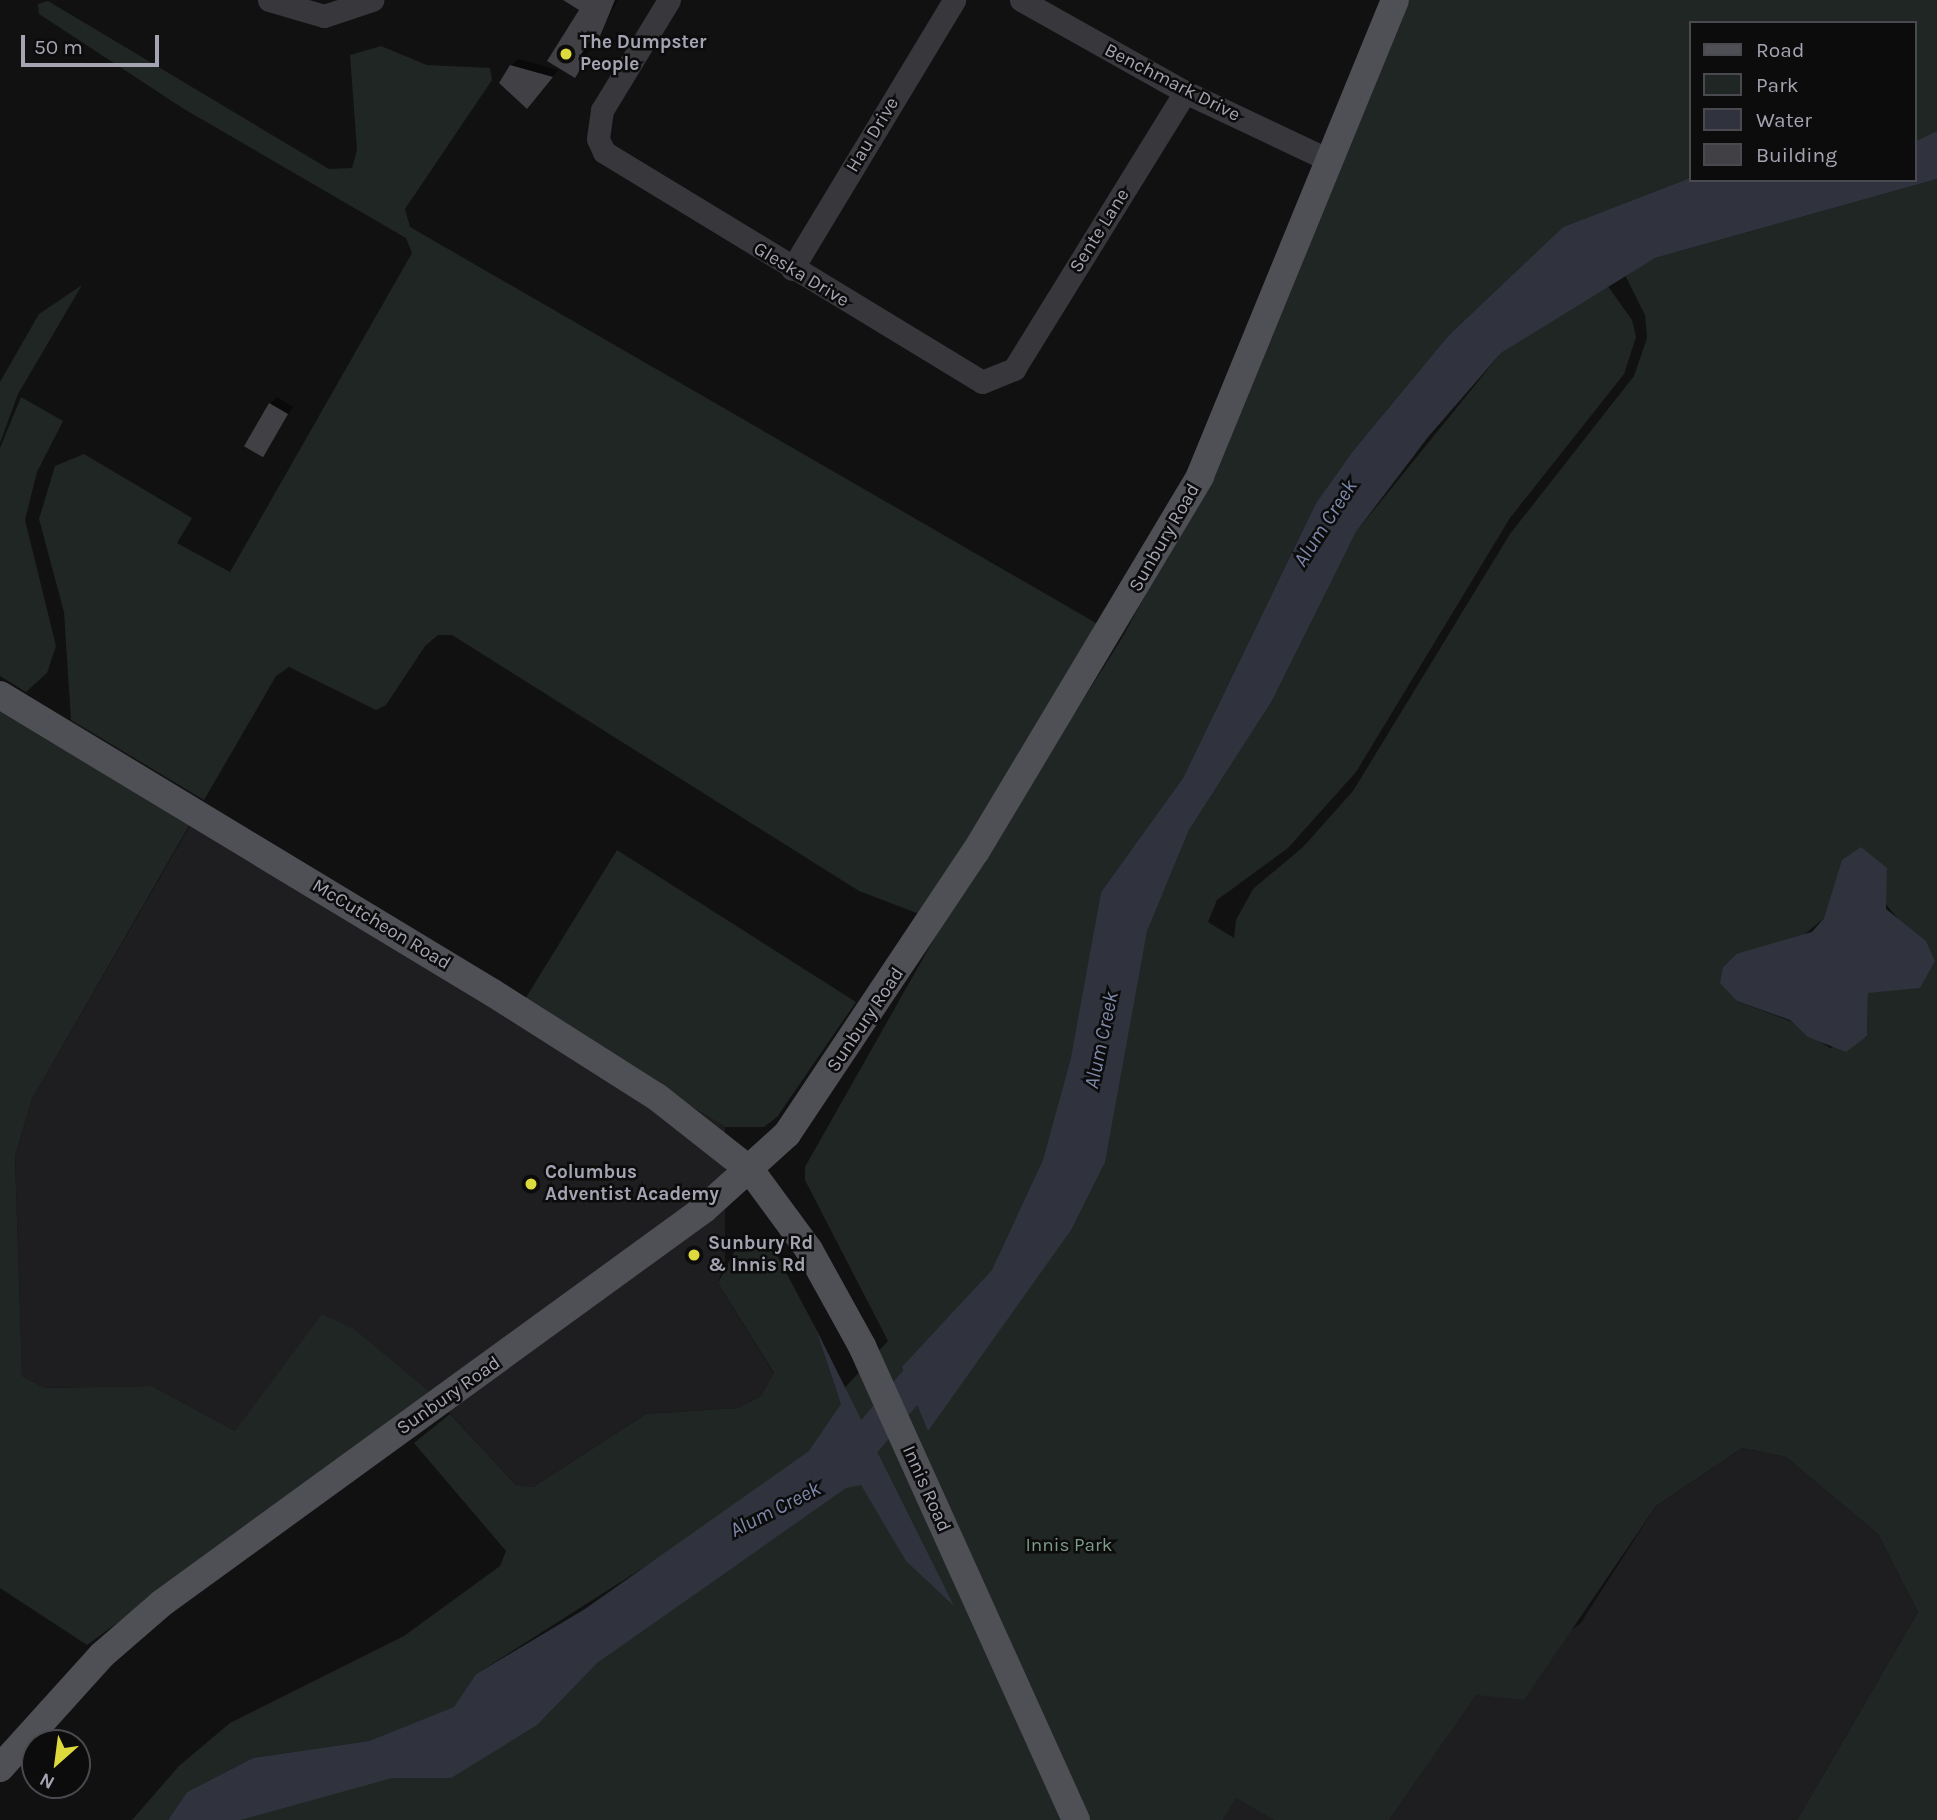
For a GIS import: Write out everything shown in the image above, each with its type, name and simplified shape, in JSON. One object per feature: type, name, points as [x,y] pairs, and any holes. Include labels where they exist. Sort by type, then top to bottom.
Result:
[{"type":"main road","name":"Sunbury Road","points":[[0,1768],[102,1655],[182,1587],[751,1171],[787,1134],[881,1002],[1118,621],[1200,476],[1268,323],[1327,159],[1395,0]]},
{"type":"main road","name":"McCutcheon Road","points":[[0,695],[624,1076],[751,1171]]},
{"type":"main road","name":"Innis Road","points":[[751,1171],[826,1279],[1076,1820]]},
{"type":"street","points":[[269,0],[324,16],[372,0]]},
{"type":"street","name":"Gleska Drive","points":[[669,0],[602,110],[598,139],[615,162],[968,376],[997,380],[1014,369]]},
{"type":"street","name":"Hau Drive","points":[[792,269],[954,0]]},
{"type":"street","name":"Benchmark Drive","points":[[1021,0],[1185,92],[1327,159]]},
{"type":"street","name":"Sente Lane","points":[[1014,369],[1185,92]]},
{"type":"shaded area","points":[[196,815],[725,1127],[725,1261],[718,1283],[774,1374],[761,1396],[738,1408],[646,1414],[533,1487],[516,1485],[432,1394],[235,1431],[152,1386],[45,1388],[22,1376],[15,1156],[32,1099]]},
{"type":"shaded area","points":[[1742,1448],[1786,1457],[1878,1534],[1918,1612],[1797,1820],[1389,1820],[1476,1694],[1580,1624],[1656,1506]]},
{"type":"shaded area","points":[[1236,1797],[1274,1820],[1223,1820]]},
{"type":"green space","name":"Innis Park","points":[[1405,0],[1937,0],[1937,131],[1916,141],[1916,21],[1688,21],[1688,179],[1563,227],[1448,336],[1353,451],[1316,503],[1183,778],[1101,892],[1081,1006],[1163,892],[1189,830],[1272,701],[1356,532],[1501,353],[1607,285],[1632,320],[1636,337],[1624,374],[1510,518],[1356,772],[1288,848],[1217,900],[1208,922],[1234,938],[1236,920],[1253,889],[1303,847],[1353,791],[1510,534],[1634,376],[1647,338],[1645,315],[1625,275],[1655,258],[1937,179],[1937,1820],[1797,1820],[1918,1612],[1878,1534],[1786,1457],[1742,1448],[1656,1506],[1524,1700],[1476,1695],[1389,1820],[1274,1820],[1236,1798],[1223,1820],[218,1820],[510,1711],[660,1557],[476,1674],[455,1707],[369,1741],[253,1758],[187,1792],[168,1820],[132,1820],[179,1766],[230,1723],[404,1636],[500,1566],[506,1551],[414,1443],[450,1414],[516,1485],[533,1487],[646,1414],[738,1408],[761,1396],[774,1373],[718,1283],[739,1243],[759,1237],[771,1244],[815,1327],[838,1395],[888,1341],[805,1180],[805,1167],[947,916],[1122,638],[1196,501]],"holes":[[[1887,868],[1883,901],[1906,928],[1883,992],[1873,988],[1868,993],[1867,1037],[1830,1048],[1790,1021],[1737,1001],[1723,967],[1736,954],[1798,940],[1824,918],[1831,898]]]},
{"type":"green space","points":[[48,1],[329,169],[352,168],[357,150],[350,55],[381,46],[427,65],[490,68],[492,80],[405,209],[410,227],[1103,627],[922,915],[859,891],[452,635],[438,635],[425,646],[386,705],[376,710],[289,667],[276,676],[204,800],[71,720],[64,612],[39,519],[55,466],[84,454],[192,518],[177,543],[230,572],[412,253],[406,238],[184,109],[39,14],[38,4]]},
{"type":"green space","points":[[82,285],[18,394],[0,443],[0,382],[39,314]]},
{"type":"green space","points":[[21,397],[63,421],[37,472],[25,520],[56,646],[47,673],[26,692],[0,676],[0,448]]},
{"type":"green space","points":[[0,705],[190,824],[32,1099],[15,1156],[22,1376],[45,1388],[152,1386],[235,1431],[322,1314],[354,1329],[432,1394],[87,1645],[0,1588]]},
{"type":"green space","points":[[617,850],[856,1002],[777,1117],[764,1127],[725,1127],[522,1004]]},
{"type":"water","points":[[1937,131],[1937,179],[1655,258],[1501,353],[1428,437],[1356,532],[1272,701],[1189,830],[1147,931],[1105,1162],[1071,1230],[928,1431],[902,1367],[992,1270],[1043,1160],[1071,1058],[1101,892],[1183,778],[1316,503],[1353,451],[1448,336],[1563,227],[1688,179],[1688,182],[1916,182],[1916,141]]},
{"type":"water","points":[[1861,847],[1887,868],[1886,909],[1926,941],[1935,961],[1920,988],[1868,993],[1867,1036],[1846,1052],[1808,1037],[1790,1020],[1737,1001],[1720,983],[1723,967],[1736,954],[1812,932],[1824,918],[1842,860]]},
{"type":"water","points":[[815,1327],[954,1606],[906,1561],[861,1485],[846,1488],[597,1663],[537,1725],[451,1778],[392,1778],[240,1820],[168,1820],[187,1792],[253,1758],[369,1741],[454,1707],[476,1674],[585,1609],[809,1451],[841,1404]]},
{"type":"building","points":[[563,0],[615,0],[600,36],[595,33],[578,59],[584,63],[575,78],[547,61],[579,10]]},
{"type":"building","points":[[510,65],[553,77],[527,109],[499,83]]},
{"type":"building","points":[[269,403],[288,414],[263,457],[244,446]]},
{"type":"waterway","name":"Alum Creek","points":[[839,1471],[938,1354]]},
{"type":"place","name":"The Dumpster People","points":[[566,54]]},
{"type":"place","name":"Columbus Adventist Academy","points":[[531,1184]]},
{"type":"place","name":"Sunbury Rd & Innis Rd","points":[[694,1255]]}]
